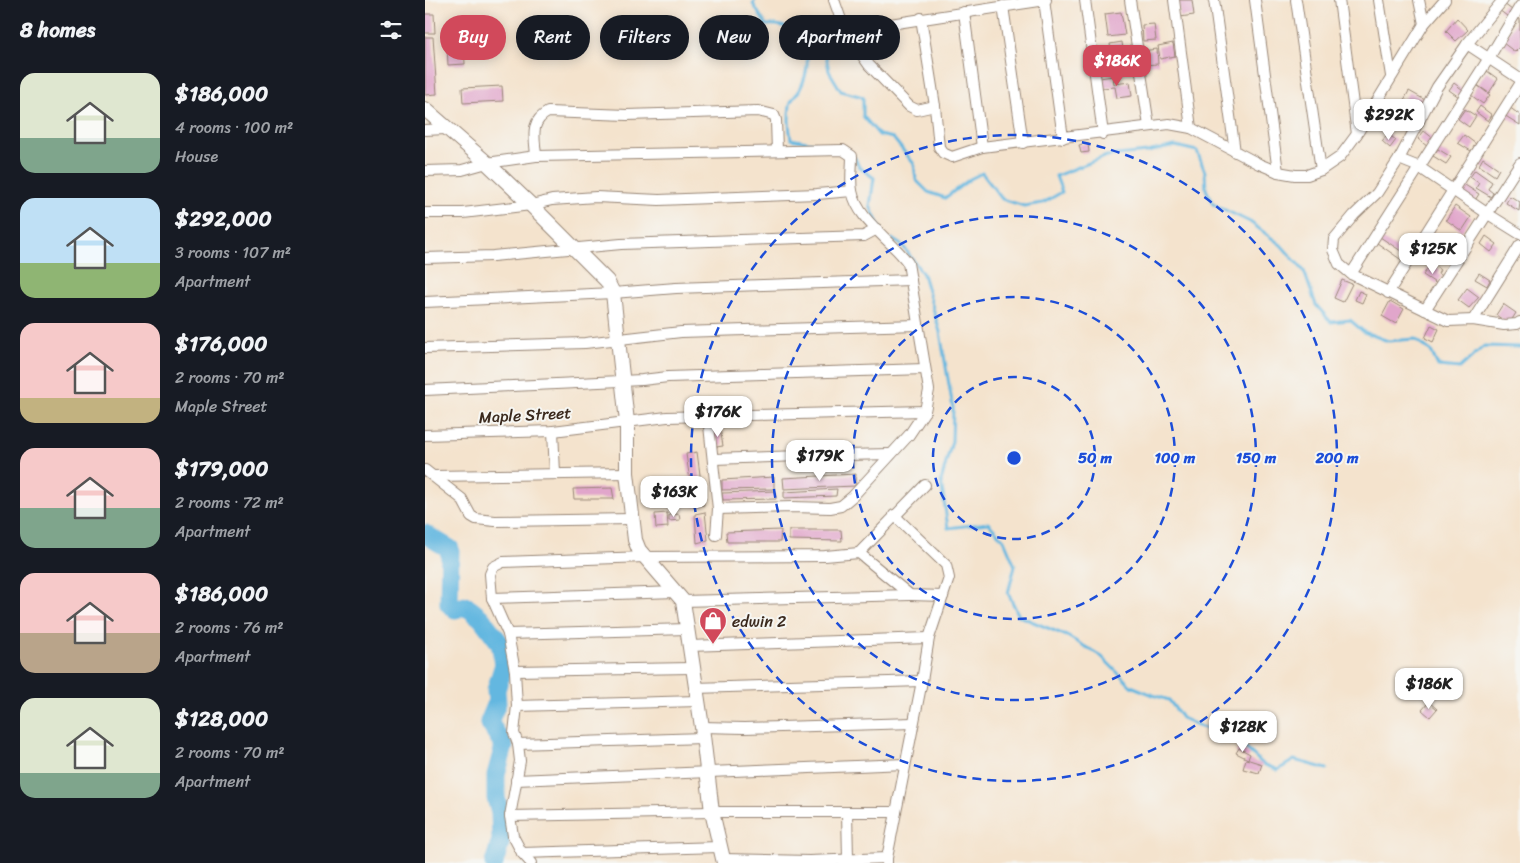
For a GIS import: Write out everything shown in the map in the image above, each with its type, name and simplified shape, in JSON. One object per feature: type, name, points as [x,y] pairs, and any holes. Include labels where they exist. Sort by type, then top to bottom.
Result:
[{"type":"street","points":[[834,0],[839,15]]},
{"type":"street","points":[[900,22],[1045,0],[1063,138]]},
{"type":"street","points":[[1085,0],[1103,134]]},
{"type":"street","points":[[1130,0],[1149,126]]},
{"type":"street","points":[[1174,0],[1191,128]]},
{"type":"street","points":[[1214,0],[1235,152]]},
{"type":"street","points":[[1255,0],[1278,172]]},
{"type":"street","points":[[1296,0],[1321,170]]},
{"type":"street","points":[[1339,0],[1357,134]]},
{"type":"street","points":[[1379,0],[1391,76]]},
{"type":"street","points":[[1419,0],[1424,24]]},
{"type":"street","points":[[921,18],[935,106],[939,147],[943,153],[952,156],[982,148],[1103,134],[1169,124],[1191,128],[1235,152],[1278,172],[1307,175],[1321,170],[1340,157],[1357,134],[1424,24],[1445,0]]},
{"type":"street","points":[[1503,0],[1467,44],[1437,87],[1399,159],[1377,193],[1354,215],[1334,239],[1333,250],[1339,264],[1351,274],[1448,321],[1473,320],[1504,325],[1520,322]]},
{"type":"street","points":[[1003,6],[1023,143]]},
{"type":"street","points":[[1351,274],[1489,58],[1520,6]]},
{"type":"street","points":[[964,12],[982,148]]},
{"type":"street","points":[[1467,44],[1520,79]]},
{"type":"street","points":[[865,60],[909,106],[917,110],[935,106]]},
{"type":"street","points":[[1388,293],[1520,84]]},
{"type":"street","points":[[425,109],[487,163],[531,205],[607,281],[613,293],[627,422],[627,473],[635,540],[639,550],[679,597],[688,629],[712,812],[722,856]]},
{"type":"street","points":[[536,156],[535,125],[540,116],[548,112],[627,115],[758,110],[774,115],[777,129],[777,151]]},
{"type":"street","points":[[425,130],[446,129]]},
{"type":"street","points":[[425,171],[462,170],[487,163],[536,156],[843,150],[851,156],[852,191],[861,214],[900,252],[908,264],[929,390],[925,411],[909,436],[853,496],[841,506],[830,508],[718,509]]},
{"type":"street","points":[[1399,159],[1419,167],[1520,234]]},
{"type":"street","points":[[1425,310],[1520,163]]},
{"type":"street","points":[[425,213],[463,213],[531,205],[552,200],[596,197],[659,200],[852,191]]},
{"type":"street","points":[[425,258],[493,256],[621,244],[864,236],[877,229]]},
{"type":"street","points":[[1473,320],[1520,245]]},
{"type":"street","points":[[425,302],[676,288],[911,280]]},
{"type":"street","points":[[425,348],[617,340],[681,332],[918,325]]},
{"type":"street","points":[[425,390],[717,376],[925,369]]},
{"type":"street","name":"Maple Street","points":[[425,435],[553,430],[667,417],[925,411]]},
{"type":"street","points":[[708,416],[718,509],[716,535]]},
{"type":"street","points":[[553,430],[555,473]]},
{"type":"street","points":[[713,459],[891,454]]},
{"type":"street","points":[[429,473],[627,473]]},
{"type":"street","points":[[429,473],[461,499],[471,516],[476,519],[495,521],[632,519]]},
{"type":"street","points":[[531,863],[522,853],[513,836],[510,816],[520,760],[515,733],[517,706],[515,671],[508,634],[492,598],[490,574],[493,567],[503,562],[645,557],[825,556],[859,553],[925,485]]},
{"type":"street","points":[[522,853],[722,856],[809,861],[887,860],[929,638],[949,578],[946,566],[894,515]]},
{"type":"street","points":[[859,553],[910,595]]},
{"type":"street","points":[[492,598],[943,596]]},
{"type":"street","points":[[508,634],[688,629]]},
{"type":"street","points":[[689,646],[929,638]]},
{"type":"street","points":[[515,671],[692,668]]},
{"type":"street","points":[[517,706],[922,681]]},
{"type":"street","points":[[518,744],[703,733],[754,728],[913,724]]},
{"type":"street","points":[[516,780],[905,764]]},
{"type":"street","points":[[510,816],[712,812],[896,812]]},
{"type":"street","points":[[847,812],[848,859]]},
{"type":"building","points":[[1178,0],[1192,0],[1194,15],[1180,17]]},
{"type":"building","points":[[1504,4],[1512,10],[1507,16],[1499,10]]},
{"type":"building","points":[[1121,12],[1125,35],[1108,37],[1105,14]]},
{"type":"building","points":[[425,14],[434,14],[435,33],[425,33]]},
{"type":"building","points":[[1457,18],[1468,30],[1456,41],[1446,31]]},
{"type":"building","points":[[1518,18],[1520,19],[1520,47],[1515,52],[1503,43]]},
{"type":"building","points":[[1154,24],[1156,40],[1143,41],[1142,25]]},
{"type":"building","points":[[425,37],[433,37],[437,94],[425,95]]},
{"type":"building","points":[[1122,42],[1124,56],[1112,58],[1110,44]]},
{"type":"building","points":[[1173,43],[1175,56],[1160,59],[1158,46]]},
{"type":"building","points":[[1157,49],[1158,64],[1143,65],[1142,51]]},
{"type":"building","points":[[448,60],[465,60],[465,64],[448,65]]},
{"type":"building","points":[[1487,71],[1498,79],[1489,93],[1477,85]]},
{"type":"building","points":[[1113,76],[1114,84],[1130,82],[1132,96],[1117,98],[1115,87],[1102,88],[1100,78]]},
{"type":"building","points":[[1454,83],[1463,90],[1459,97],[1449,90]]},
{"type":"building","points":[[1477,85],[1490,95],[1483,104],[1471,95]]},
{"type":"building","points":[[502,86],[503,101],[463,103],[462,88]]},
{"type":"building","points":[[1409,91],[1425,100],[1421,108],[1404,100]]},
{"type":"building","points":[[1480,106],[1492,115],[1488,121],[1476,112]]},
{"type":"building","points":[[1509,107],[1520,115],[1520,125],[1504,115]]},
{"type":"building","points":[[1465,109],[1476,116],[1469,127],[1458,119]]},
{"type":"building","points":[[1424,131],[1434,139],[1428,147],[1418,139]]},
{"type":"building","points":[[1388,134],[1396,140],[1390,148],[1382,141]]},
{"type":"building","points":[[1464,135],[1476,144],[1471,151],[1458,143]]},
{"type":"building","points":[[1088,143],[1089,152],[1081,153],[1079,145]]},
{"type":"building","points":[[1438,149],[1451,157],[1446,164],[1433,156]]},
{"type":"building","points":[[1483,158],[1499,169],[1495,176],[1479,165]]},
{"type":"building","points":[[1475,170],[1492,182],[1488,189],[1493,193],[1491,197],[1476,188],[1479,183],[1470,177]]},
{"type":"building","points":[[1465,185],[1479,194],[1474,202],[1460,194]]},
{"type":"building","points":[[1510,196],[1520,202],[1519,211],[1506,203]]},
{"type":"building","points":[[1455,206],[1471,217],[1462,231],[1446,220]]},
{"type":"building","points":[[1486,236],[1497,244],[1491,252],[1481,244]]},
{"type":"building","points":[[1380,237],[1407,255],[1403,261],[1377,243]]},
{"type":"building","points":[[1435,266],[1440,270],[1438,274],[1442,276],[1437,284],[1423,275],[1428,268],[1432,270]]},
{"type":"building","points":[[1479,273],[1490,280],[1487,286],[1475,279]]},
{"type":"building","points":[[1342,280],[1352,284],[1343,302],[1334,298]]},
{"type":"building","points":[[1467,288],[1479,297],[1469,308],[1458,300]]},
{"type":"building","points":[[1359,291],[1366,294],[1362,303],[1355,300]]},
{"type":"building","points":[[1390,301],[1404,309],[1396,324],[1382,316]]},
{"type":"building","points":[[1503,304],[1516,313],[1509,324],[1496,315]]},
{"type":"building","points":[[1431,325],[1439,329],[1433,342],[1425,338]]},
{"type":"building","points":[[720,428],[723,446],[716,447],[713,429]]},
{"type":"building","points":[[697,452],[704,505],[694,507],[686,454]]},
{"type":"building","points":[[856,474],[855,486],[784,489],[783,478]]},
{"type":"building","points":[[774,477],[774,489],[722,490],[722,480]]},
{"type":"building","points":[[612,488],[614,499],[574,499],[573,489]]},
{"type":"building","points":[[837,489],[836,496],[784,498],[784,492]]},
{"type":"building","points":[[775,491],[776,499],[723,500],[722,493]]},
{"type":"building","points":[[705,512],[708,540],[697,543],[695,514]]},
{"type":"building","points":[[667,513],[668,527],[656,528],[655,514]]},
{"type":"building","points":[[679,514],[680,520],[669,521],[669,515]]},
{"type":"building","points":[[781,530],[780,542],[727,542],[726,532]]},
{"type":"building","points":[[789,530],[841,530],[842,541],[789,540]]},
{"type":"building","points":[[1429,702],[1437,709],[1430,717],[1422,710]]},
{"type":"building","points":[[1239,748],[1250,754],[1248,759],[1236,753]]},
{"type":"building","points":[[1246,759],[1262,764],[1259,773],[1243,769]]},
{"type":"waterway","points":[[755,0],[753,4],[766,25],[790,29],[799,36],[807,54],[805,77],[790,105],[791,139],[828,146]]},
{"type":"waterway","points":[[827,60],[829,71],[841,91],[863,97],[863,116],[879,135],[893,138],[914,164],[916,180],[928,192],[945,198],[970,179],[982,173],[1002,199],[1024,206],[1043,203],[1062,192],[1056,176],[1107,156],[1147,152],[1175,146],[1197,151],[1205,172],[1206,189],[1213,204],[1250,222],[1281,245],[1304,271],[1316,305],[1331,322],[1350,320],[1364,332],[1388,341],[1415,339],[1431,351],[1438,366],[1460,368],[1484,346],[1520,347]]},
{"type":"waterway","points":[[855,158],[859,167],[874,178],[870,206],[880,228]]},
{"type":"waterway","points":[[892,239],[903,246],[923,274],[940,332],[953,408],[952,441],[941,481],[948,528],[988,523],[1004,540],[1015,566],[1008,593],[1019,616],[1067,636],[1101,656],[1131,686],[1169,700],[1182,718],[1230,736],[1263,764],[1278,770],[1294,760],[1327,769]]},
{"type":"waterway","points":[[425,534],[450,549],[449,604],[455,609],[466,606],[481,618],[500,643],[504,664],[496,690],[497,703],[489,722],[504,746],[496,775],[496,798],[500,813],[501,840],[494,863]]},
{"type":"place","name":"edwin 2","points":[[713,645]]}]
